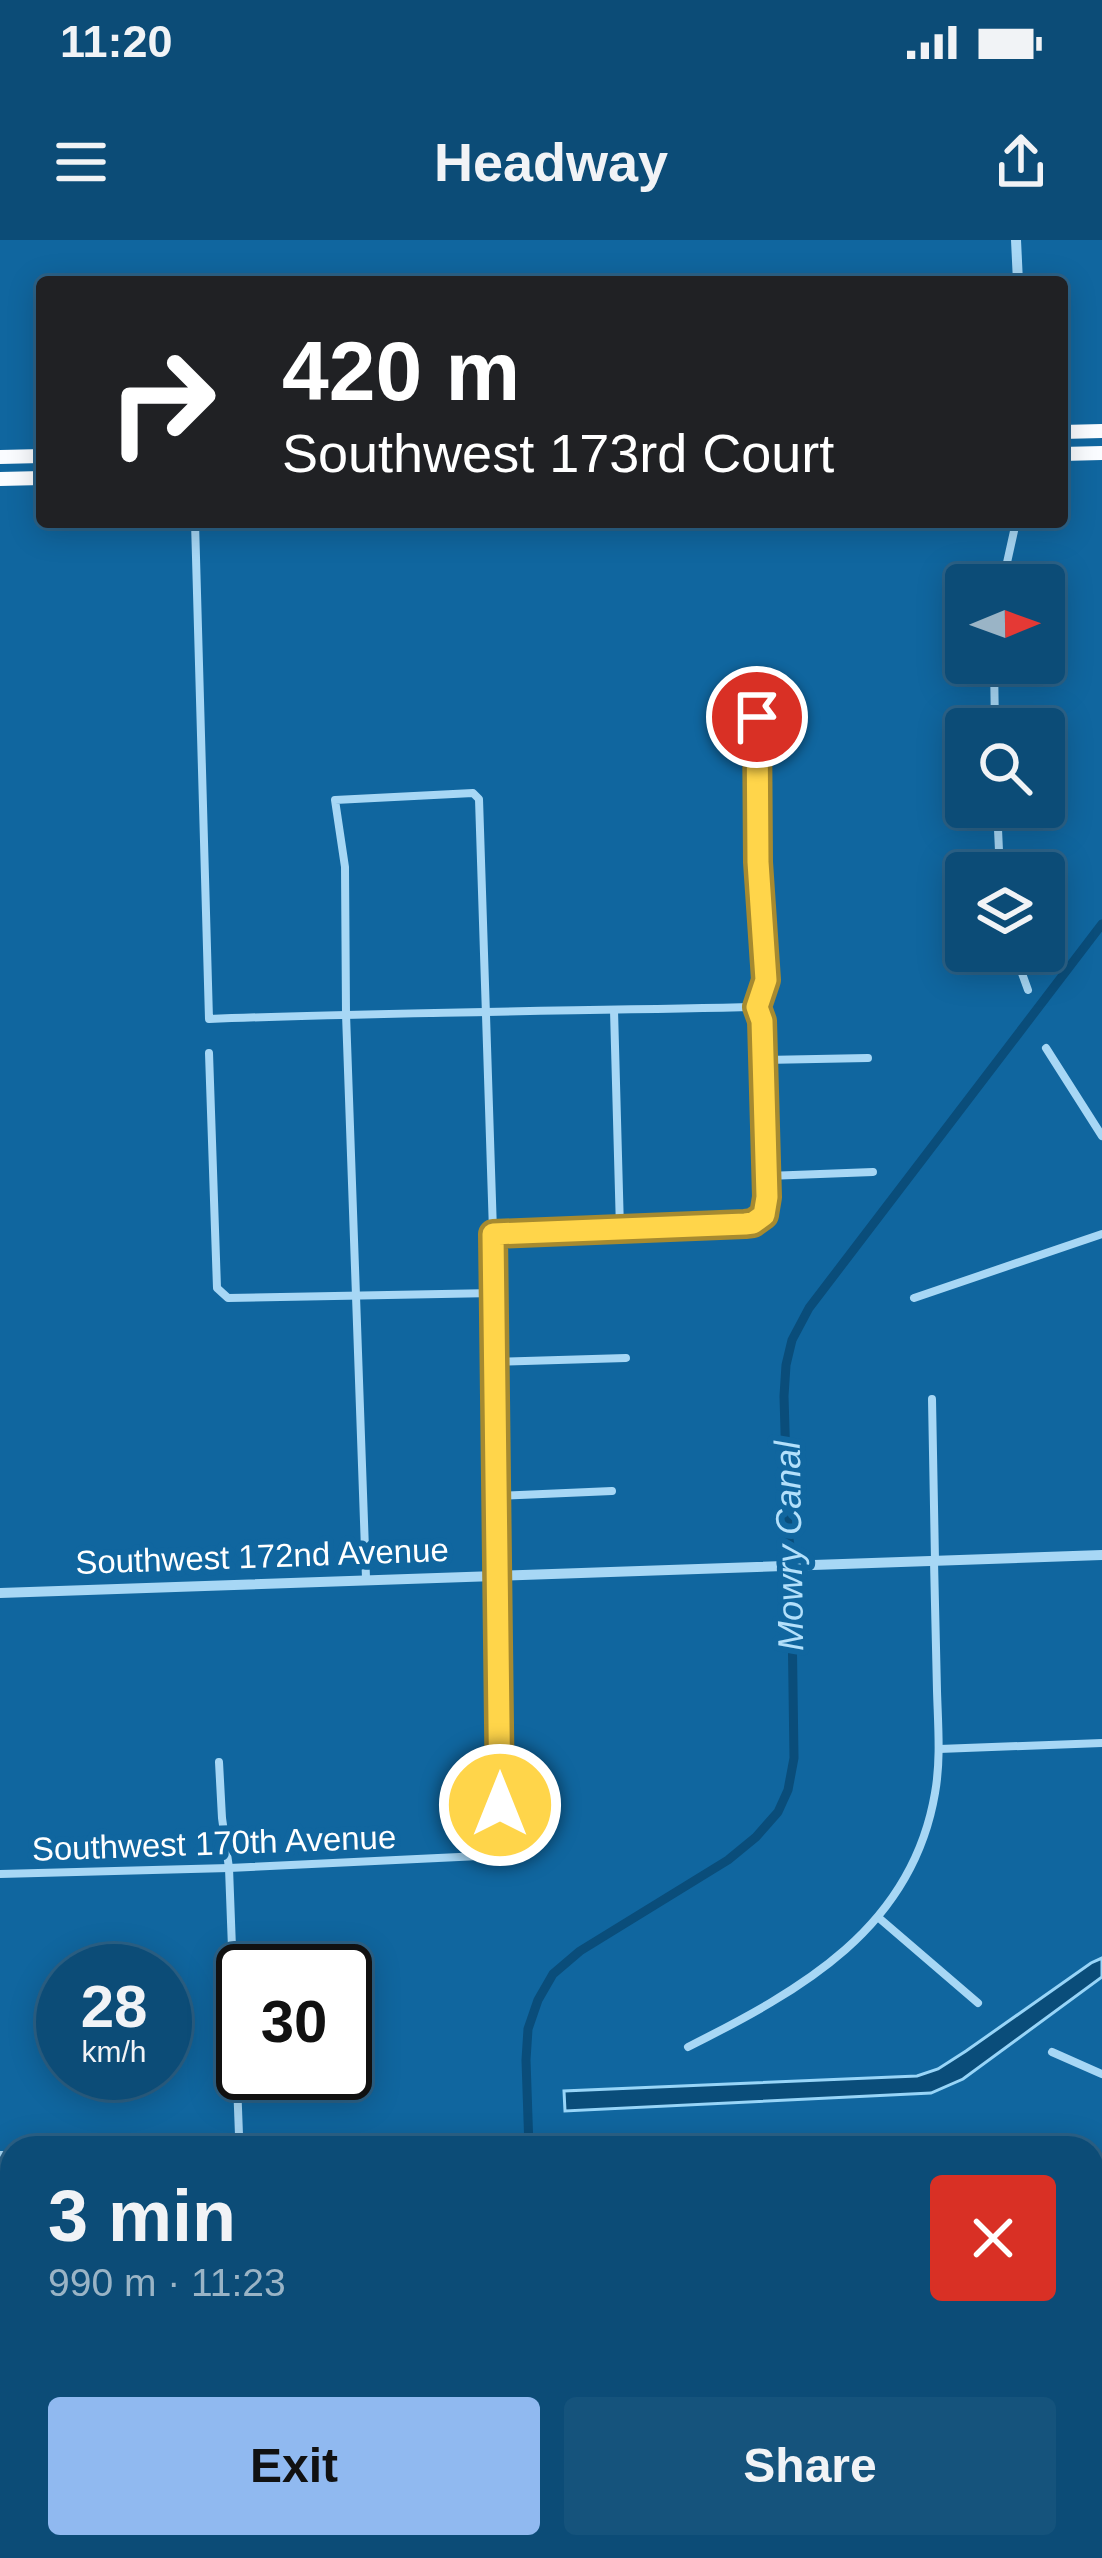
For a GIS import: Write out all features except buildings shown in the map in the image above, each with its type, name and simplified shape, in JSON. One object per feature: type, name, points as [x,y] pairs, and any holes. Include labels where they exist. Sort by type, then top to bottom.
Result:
[{"type":"highway","points":[[1068,432],[1098,431]]},
{"type":"highway","points":[[1068,454],[1098,453]]},
{"type":"highway","points":[[0,457],[36,456]]},
{"type":"highway","points":[[0,479],[36,478]]},
{"type":"street","points":[[1016,240],[1018,276]]},
{"type":"street","points":[[195,528],[208,1019],[757,1007]]},
{"type":"street","points":[[1007,564],[1015,528]]},
{"type":"street","points":[[493,1234],[745,1224],[764,1215],[764,1060],[757,1007],[766,980],[758,862],[757,717]]},
{"type":"street","points":[[366,1579],[345,867],[335,800],[473,793],[478,800],[495,1293],[499,1575]]},
{"type":"street","points":[[1022,972],[1028,990]]},
{"type":"street","points":[[614,1010],[620,1229]]},
{"type":"street","points":[[1046,1048],[1102,1136]]},
{"type":"street","points":[[209,1053],[217,1288],[228,1298],[495,1293]]},
{"type":"street","points":[[764,1060],[868,1058]]},
{"type":"street","points":[[767,1176],[873,1172]]},
{"type":"street","points":[[914,1298],[1102,1234]]},
{"type":"street","points":[[494,1362],[626,1358]]},
{"type":"street","points":[[688,2047],[827,1967],[879,1918],[923,1840],[939,1749],[932,1399]]},
{"type":"street","points":[[497,1496],[612,1491]]},
{"type":"street","name":"Southwest 172nd Avenue","points":[[0,1593],[1102,1555]]},
{"type":"street","name":"Southwest 170th Avenue","points":[[0,1874],[501,1856],[499,1575]]},
{"type":"street","points":[[939,1749],[1102,1743]]},
{"type":"street","points":[[220,1762],[229,1868],[239,2136]]},
{"type":"street","points":[[879,1918],[977,2003]]},
{"type":"street","points":[[1052,2052],[1102,2074]]},
{"type":"water","points":[[1102,1958],[1102,1977],[963,2079],[931,2093],[565,2111],[564,2091],[917,2076],[938,2069]]},
{"type":"waterway","name":"Mowry Canal","points":[[529,2136],[528,2029],[553,1974],[580,1951],[728,1860],[778,1812],[788,1790],[794,1758],[794,1571],[788,1533],[784,1396],[792,1340],[809,1308],[1102,924]]},
{"type":"route","points":[[500,1805],[493,1234],[745,1224],[764,1215],[764,1060],[757,1007],[766,980],[760,923],[757,717]]}]
